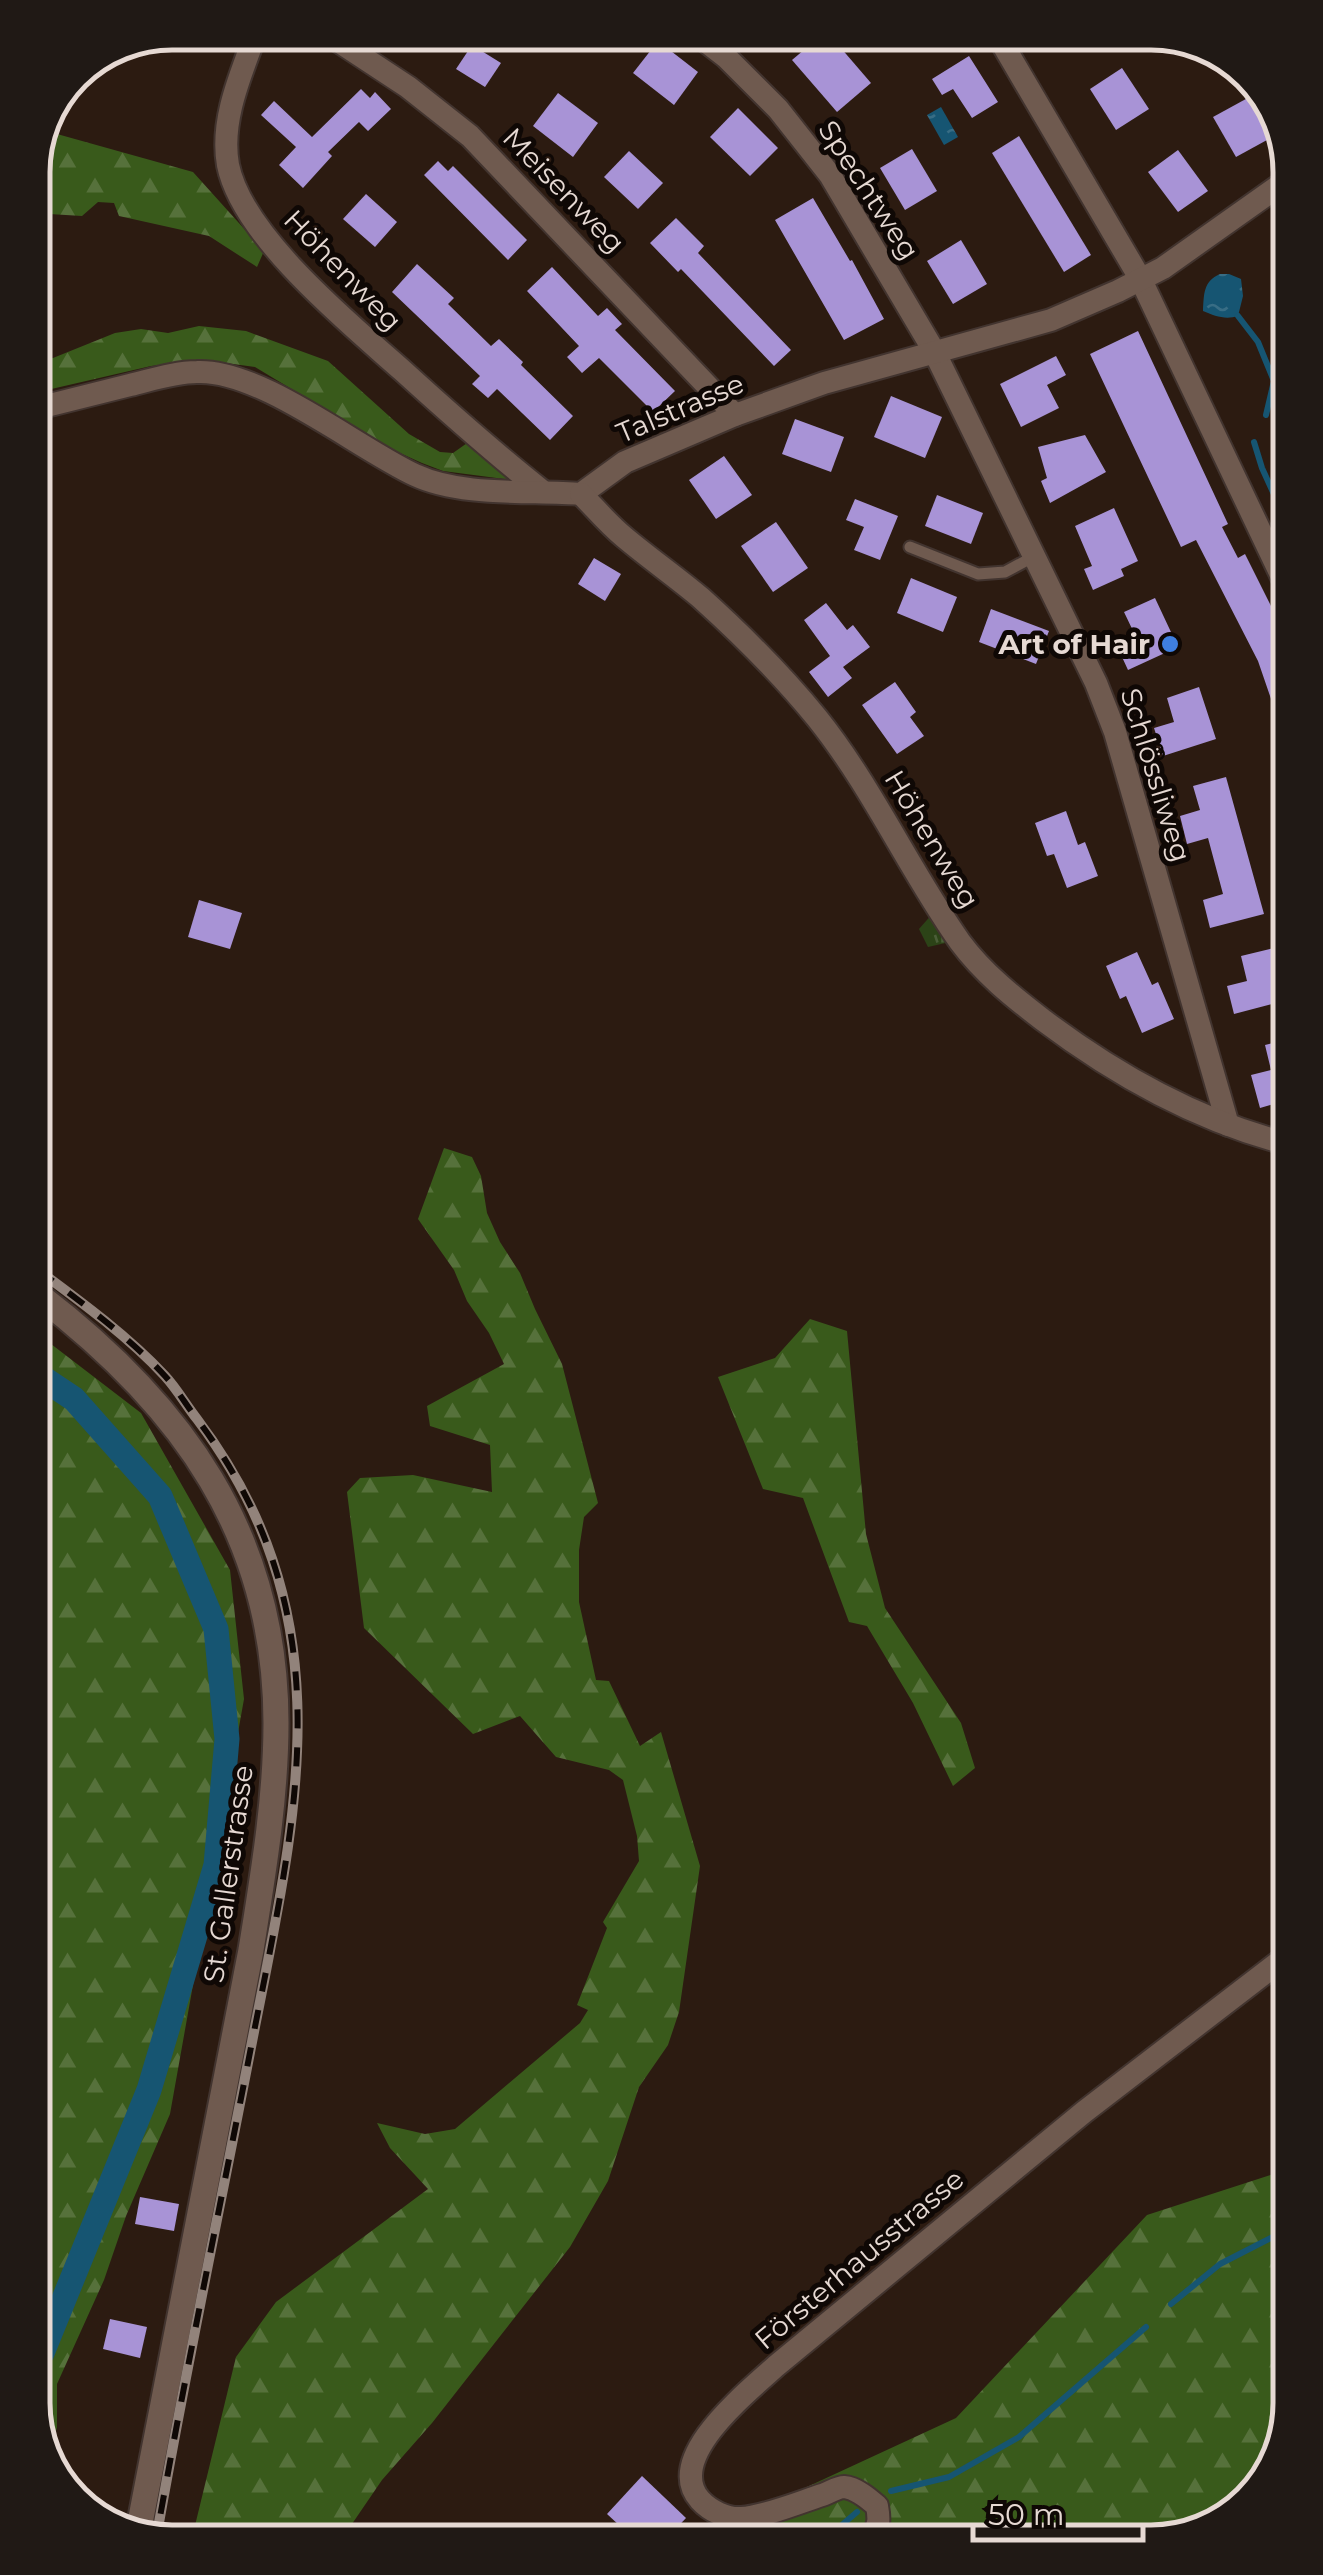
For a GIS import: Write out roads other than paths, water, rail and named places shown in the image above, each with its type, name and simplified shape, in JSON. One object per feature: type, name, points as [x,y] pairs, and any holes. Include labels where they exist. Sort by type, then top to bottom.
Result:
[{"type":"main road","name":"St. Gallerstrasse","points":[[50,1306],[112,1356],[156,1402],[218,1490],[258,1586],[274,1676],[275,1763],[251,1950],[140,2521]]},
{"type":"street","name":"Höhenweg","points":[[249,50],[226,132],[228,166],[241,200],[268,241],[333,309],[540,490]]},
{"type":"street","name":"Meisenweg","points":[[353,50],[408,86],[470,136],[735,415]]},
{"type":"street","name":"Spechtweg","points":[[717,50],[778,109],[830,175],[934,351]]},
{"type":"street","points":[[1006,50],[1142,280],[1273,558]]},
{"type":"street","name":"Talstrasse","points":[[581,494],[624,462],[735,415],[824,383],[1050,320],[1142,280],[1273,190]]},
{"type":"street","name":"Schlössliweg","points":[[934,351],[1096,683],[1115,732],[1228,1125]]},
{"type":"street","points":[[50,405],[198,371],[224,375],[281,398],[418,477],[513,493],[540,490],[581,494]]},
{"type":"street","name":"Höhenweg","points":[[581,494],[621,534],[738,632],[816,718],[874,800],[941,914],[964,946],[1018,1002],[1127,1078],[1177,1104],[1273,1139]]},
{"type":"street","name":"Försterhausstrasse","points":[[878,2525],[877,2506],[862,2494],[844,2488],[739,2519],[716,2513],[699,2498],[691,2481],[693,2462],[704,2439],[776,2366],[1084,2112],[1273,1967]]},
{"type":"lane","points":[[910,547],[978,574],[1004,572],[1035,556]]},
{"type":"water","points":[[941,107],[958,137],[944,145],[927,115]]},
{"type":"water","points":[[1220,274],[1241,279],[1243,296],[1238,316],[1216,316],[1203,311],[1207,285]]},
{"type":"waterway","points":[[1238,316],[1258,342],[1273,379]]},
{"type":"waterway","points":[[1266,415],[1273,385]]},
{"type":"waterway","points":[[1254,442],[1273,492]]},
{"type":"waterway","points":[[50,1383],[74,1399],[160,1496],[216,1629],[227,1739],[216,1865],[149,2090],[50,2333]]},
{"type":"waterway","points":[[1171,2304],[1220,2264],[1273,2237]]},
{"type":"waterway","points":[[891,2491],[949,2477],[1019,2437],[1146,2327]]},
{"type":"waterway","points":[[842,2525],[857,2512]]},
{"type":"railway","points":[[50,1279],[136,1347],[169,1381],[197,1419],[245,1494],[275,1569],[292,1645],[298,1721],[294,1799],[283,1878],[159,2524]]},
{"type":"place","name":"Art of Hair","points":[[1170,644]]}]
